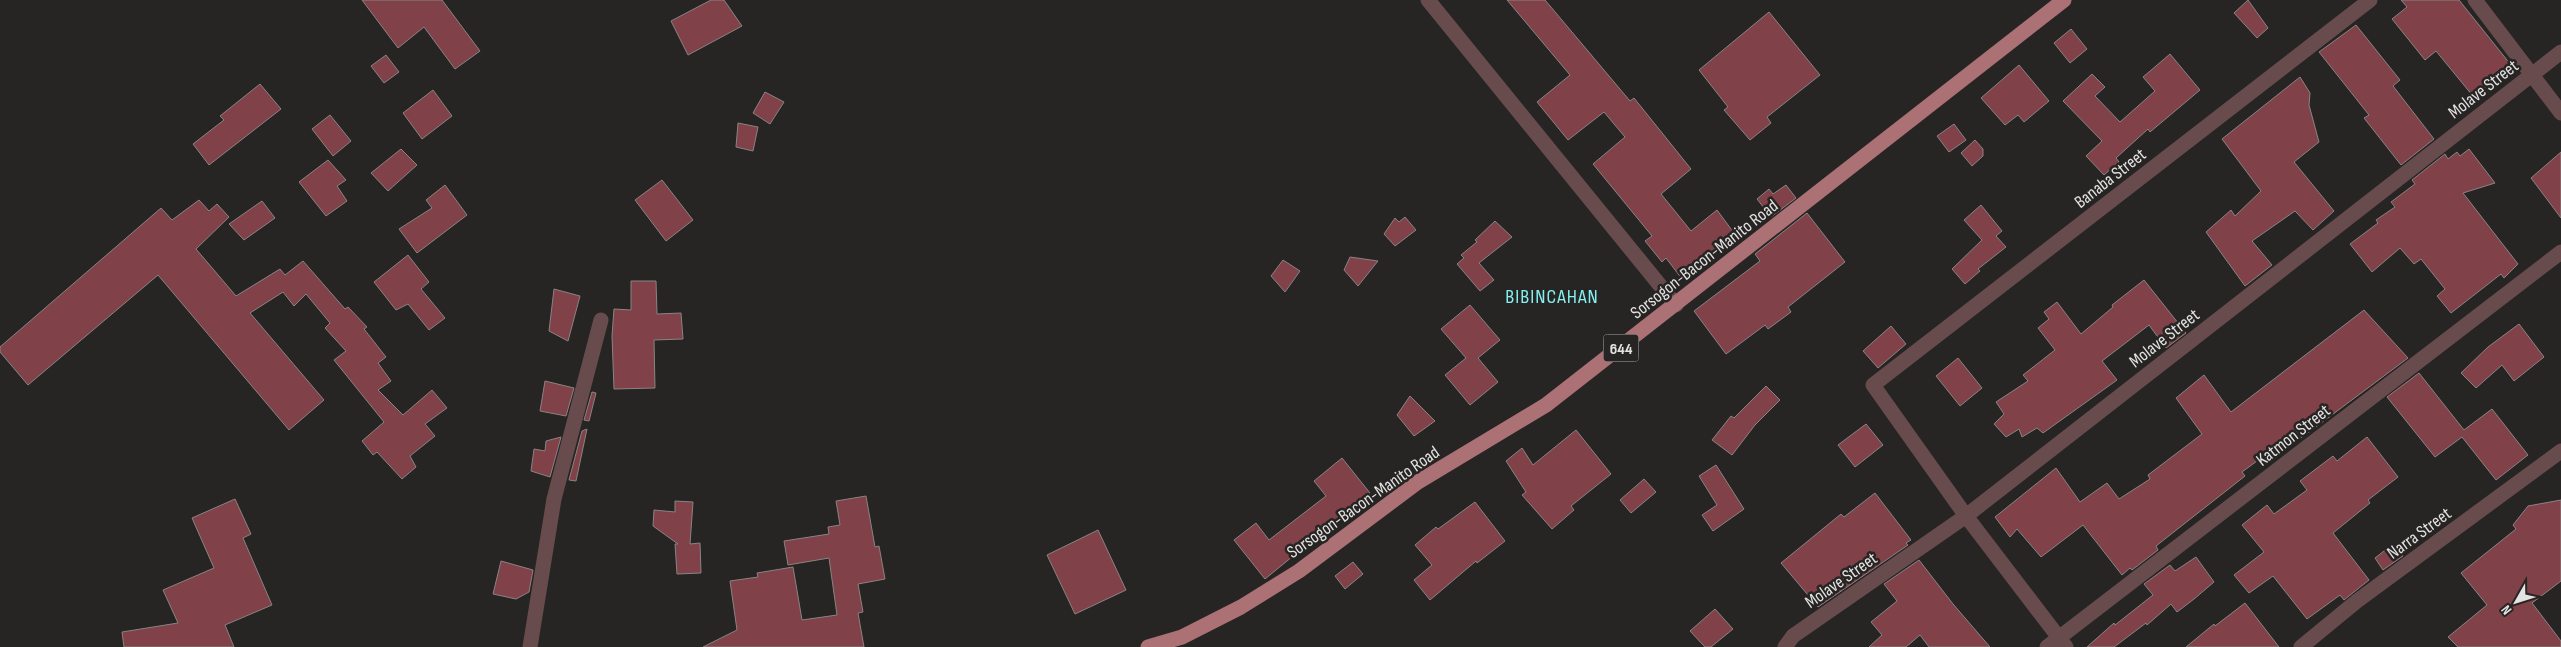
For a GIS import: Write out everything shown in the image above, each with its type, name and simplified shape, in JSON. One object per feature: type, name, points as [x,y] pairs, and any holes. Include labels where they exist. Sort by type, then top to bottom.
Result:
[{"type":"main road","name":"Sorsogon-Bacon-Manito Road","points":[[1148,647],[1182,637],[1241,607],[1300,571],[1418,482],[1546,405],[2064,0]]},
{"type":"street","points":[[1428,0],[1439,7],[1676,305]]},
{"type":"street","name":"Banaba Street","points":[[1966,516],[1873,385],[2370,0]]},
{"type":"street","points":[[2475,0],[2561,113]]},
{"type":"street","name":"Molave Street","points":[[1785,647],[1793,636],[1966,516],[2561,52]]},
{"type":"street","name":"Katmon Street","points":[[2057,644],[2561,252]]},
{"type":"street","points":[[530,647],[554,499],[601,320]]},
{"type":"street","name":"Narra Street","points":[[2300,647],[2357,601],[2561,451]]},
{"type":"street","points":[[1966,516],[2057,644]]},
{"type":"building","points":[[362,0],[442,0],[480,51],[455,69],[424,27],[398,48]]},
{"type":"building","points":[[711,0],[724,0],[742,26],[688,55],[671,21]]},
{"type":"building","points":[[1507,0],[1545,0],[1630,101],[1634,98],[1691,169],[1661,194],[1691,231],[1717,210],[1734,233],[1708,254],[1710,257],[1682,279],[1666,258],[1662,262],[1645,241],[1652,236],[1593,164],[1625,137],[1604,112],[1568,140],[1537,102],[1570,75]]},
{"type":"building","points":[[2248,0],[2268,28],[2257,38],[2234,13]]},
{"type":"building","points":[[2401,0],[2459,0],[2515,70],[2477,101],[2436,51],[2425,60],[2392,19],[2407,7]]},
{"type":"building","points":[[1769,12],[1820,75],[1767,117],[1771,123],[1750,140],[1724,110],[1728,107],[1699,70]]},
{"type":"building","points":[[2356,25],[2400,80],[2393,86],[2434,139],[2401,165],[2364,118],[2369,115],[2319,52]]},
{"type":"building","points":[[2071,29],[2087,49],[2070,63],[2054,43]]},
{"type":"building","points":[[2170,54],[2200,90],[2150,132],[2148,129],[2116,158],[2119,162],[2104,175],[2086,156],[2102,141],[2063,101],[2092,74],[2105,87],[2095,96],[2120,122],[2155,91],[2143,77]]},
{"type":"building","points":[[386,55],[399,72],[384,83],[371,66]]},
{"type":"building","points":[[2019,65],[2049,101],[2024,122],[2018,115],[2005,125],[1981,98]]},
{"type":"building","points":[[2300,77],[2310,93],[2309,105],[2319,142],[2294,162],[2334,211],[2313,230],[2295,211],[2252,241],[2272,265],[2245,286],[2206,232],[2231,210],[2235,216],[2261,191],[2222,139]]},
{"type":"building","points":[[260,84],[281,109],[209,165],[193,144],[224,120],[220,116]]},
{"type":"building","points":[[433,90],[452,116],[422,139],[403,113]]},
{"type":"building","points":[[765,92],[784,102],[770,124],[753,113]]},
{"type":"building","points":[[330,115],[351,141],[333,156],[312,129]]},
{"type":"building","points":[[738,123],[758,127],[753,151],[736,147]]},
{"type":"building","points":[[1954,124],[1966,140],[1949,152],[1937,136]]},
{"type":"building","points":[[1975,140],[1983,149],[1983,156],[1972,166],[1961,153]]},
{"type":"building","points":[[401,149],[417,165],[388,191],[371,173]]},
{"type":"building","points":[[2469,149],[2495,183],[2463,193],[2518,264],[2504,278],[2501,274],[2451,313],[2437,296],[2445,289],[2421,259],[2414,264],[2400,248],[2372,272],[2350,244],[2378,223],[2376,220],[2395,207],[2391,202],[2415,184],[2412,180],[2445,154],[2448,159],[2457,152],[2460,156]]},
{"type":"building","points":[[2561,152],[2561,218],[2531,178]]},
{"type":"building","points":[[328,160],[346,180],[337,186],[347,201],[326,216],[299,182]]},
{"type":"building","points":[[662,180],[693,220],[666,241],[635,200]]},
{"type":"building","points":[[445,185],[467,215],[417,253],[399,229],[432,208],[426,200]]},
{"type":"building","points":[[1786,185],[1796,198],[1771,217],[1757,199],[1769,189],[1773,194]]},
{"type":"building","points":[[199,200],[209,211],[217,204],[229,217],[196,249],[236,296],[280,269],[285,275],[303,261],[345,309],[348,307],[367,327],[364,329],[386,357],[378,363],[391,381],[378,390],[403,415],[432,390],[447,408],[425,424],[435,436],[410,456],[416,467],[402,479],[377,452],[373,455],[362,441],[384,422],[334,360],[346,351],[325,328],[330,323],[306,294],[294,306],[283,292],[250,313],[324,400],[289,430],[158,275],[28,385],[0,352],[0,347],[161,208],[172,220]]},
{"type":"building","points":[[262,201],[275,218],[244,240],[229,224]]},
{"type":"building","points":[[1981,205],[2002,231],[1996,236],[2006,247],[1978,269],[1980,271],[1965,284],[1952,269],[1982,240],[1964,220]]},
{"type":"building","points":[[1807,213],[1845,262],[1788,307],[1791,312],[1768,329],[1765,325],[1726,354],[1694,311],[1760,261],[1755,254]]},
{"type":"building","points":[[1405,217],[1416,230],[1395,246],[1384,234],[1395,218],[1399,222]]},
{"type":"building","points":[[1495,221],[1512,237],[1479,263],[1494,280],[1480,291],[1457,264],[1464,258],[1461,255],[1477,242],[1475,240]]},
{"type":"building","points":[[408,255],[429,282],[421,289],[445,318],[429,330],[408,304],[396,310],[374,282]]},
{"type":"building","points":[[1350,257],[1378,261],[1358,286],[1344,270]]},
{"type":"building","points":[[1283,260],[1300,271],[1285,292],[1271,276]]},
{"type":"building","points":[[2144,280],[2186,333],[2166,348],[2149,325],[2102,361],[2117,380],[2043,433],[2037,428],[2022,437],[2019,429],[2006,437],[1994,424],[2004,414],[1996,402],[2028,381],[2023,375],[2055,350],[2038,328],[2049,319],[2044,312],[2057,302],[2081,334],[2113,307],[2112,305]]},
{"type":"building","points":[[631,281],[656,281],[657,314],[681,313],[683,339],[654,340],[655,388],[614,389],[612,336],[614,309],[631,310]]},
{"type":"building","points":[[554,289],[580,296],[568,341],[549,331]]},
{"type":"building","points":[[1470,305],[1500,340],[1478,358],[1498,382],[1470,405],[1445,375],[1466,358],[1441,329]]},
{"type":"building","points":[[2364,310],[2408,358],[2292,444],[2287,439],[2242,472],[2245,476],[2156,546],[2158,550],[2132,570],[2130,568],[2122,575],[2083,525],[2041,557],[2017,529],[2010,537],[1995,517],[2056,468],[2080,502],[2107,483],[2119,499],[2150,479],[2148,475],[2202,434],[2176,398],[2204,375],[2231,412]]},
{"type":"building","points":[[2519,324],[2544,357],[2514,381],[2502,365],[2476,388],[2461,373],[2488,347]]},
{"type":"building","points":[[1891,326],[1906,344],[1878,368],[1863,351]]},
{"type":"building","points":[[1958,358],[1982,388],[1960,406],[1936,376]]},
{"type":"building","points":[[2419,373],[2464,430],[2492,409],[2528,455],[2496,480],[2462,437],[2435,457],[2387,397]]},
{"type":"building","points":[[545,381],[574,388],[566,416],[540,411]]},
{"type":"building","points":[[1766,386],[1780,400],[1755,425],[1732,455],[1712,440],[1731,416],[1734,418]]},
{"type":"building","points":[[592,392],[596,393],[589,421],[584,420]]},
{"type":"building","points":[[1410,396],[1435,421],[1414,436],[1397,415]]},
{"type":"building","points":[[1866,424],[1883,445],[1855,467],[1838,445]]},
{"type":"building","points":[[587,429],[576,481],[569,480],[582,431]]},
{"type":"building","points":[[1576,430],[1611,474],[1571,506],[1574,510],[1552,529],[1522,495],[1526,492],[1506,461],[1522,448],[1533,465]]},
{"type":"building","points":[[561,437],[550,477],[531,471],[534,449],[545,451],[546,441]]},
{"type":"building","points":[[2367,437],[2398,477],[2368,500],[2370,503],[2333,533],[2369,580],[2344,600],[2340,595],[2307,619],[2273,576],[2249,593],[2234,575],[2264,552],[2242,525],[2267,505],[2274,514],[2307,490],[2300,481],[2333,456],[2337,461]]},
{"type":"building","points":[[1342,458],[1370,493],[1265,579],[1234,540],[1256,523],[1269,540],[1326,496],[1314,481]]},
{"type":"building","points":[[1716,465],[1744,509],[1713,531],[1702,515],[1717,505],[1699,476]]},
{"type":"building","points":[[1644,479],[1656,492],[1631,513],[1620,500]]},
{"type":"building","points":[[1875,493],[1911,540],[1906,543],[1908,545],[1818,607],[1781,563],[1841,514],[1844,517]]},
{"type":"building","points":[[866,496],[875,547],[879,546],[885,579],[858,584],[863,612],[858,613],[864,647],[703,647],[737,630],[730,581],[758,577],[757,573],[793,567],[802,620],[837,615],[829,558],[788,565],[784,541],[829,534],[828,527],[840,525],[836,501]]},
{"type":"building","points":[[235,499],[251,534],[243,538],[272,605],[225,625],[234,647],[124,647],[122,632],[178,623],[163,590],[214,568],[192,518]]},
{"type":"building","points":[[2561,500],[2561,581],[2532,603],[2561,641],[2561,647],[2458,647],[2448,637],[2487,605],[2461,573],[2516,529],[2513,525],[2528,506]]},
{"type":"building","points":[[675,501],[693,502],[690,544],[700,543],[701,573],[677,574],[675,544],[678,544],[653,526],[654,510],[675,512]]},
{"type":"building","points":[[1475,502],[1505,541],[1477,563],[1476,561],[1430,600],[1414,580],[1432,565],[1415,545],[1436,527],[1438,529]]},
{"type":"building","points":[[1098,530],[1126,590],[1075,614],[1047,555]]},
{"type":"building","points":[[2393,544],[2403,556],[2383,570],[2375,558]]},
{"type":"building","points":[[2196,557],[2214,582],[2194,599],[2177,612],[2171,604],[2147,625],[2146,623],[2114,647],[2087,647],[2114,623],[2115,625],[2153,595],[2144,584],[2170,565],[2175,571]]},
{"type":"building","points":[[1919,560],[1990,647],[1929,647],[1920,635],[1906,647],[1869,647],[1882,635],[1871,622],[1897,601],[1884,584]]},
{"type":"building","points":[[501,561],[533,570],[529,592],[516,599],[493,594]]},
{"type":"building","points":[[1353,562],[1363,574],[1345,589],[1335,576]]},
{"type":"building","points":[[2245,603],[2279,647],[2186,647],[2214,624],[2215,626]]},
{"type":"building","points":[[1715,609],[1733,629],[1711,647],[1705,647],[1690,631]]},
{"type":"district","name":"BIBINCAHAN","points":[[1552,296]]}]
